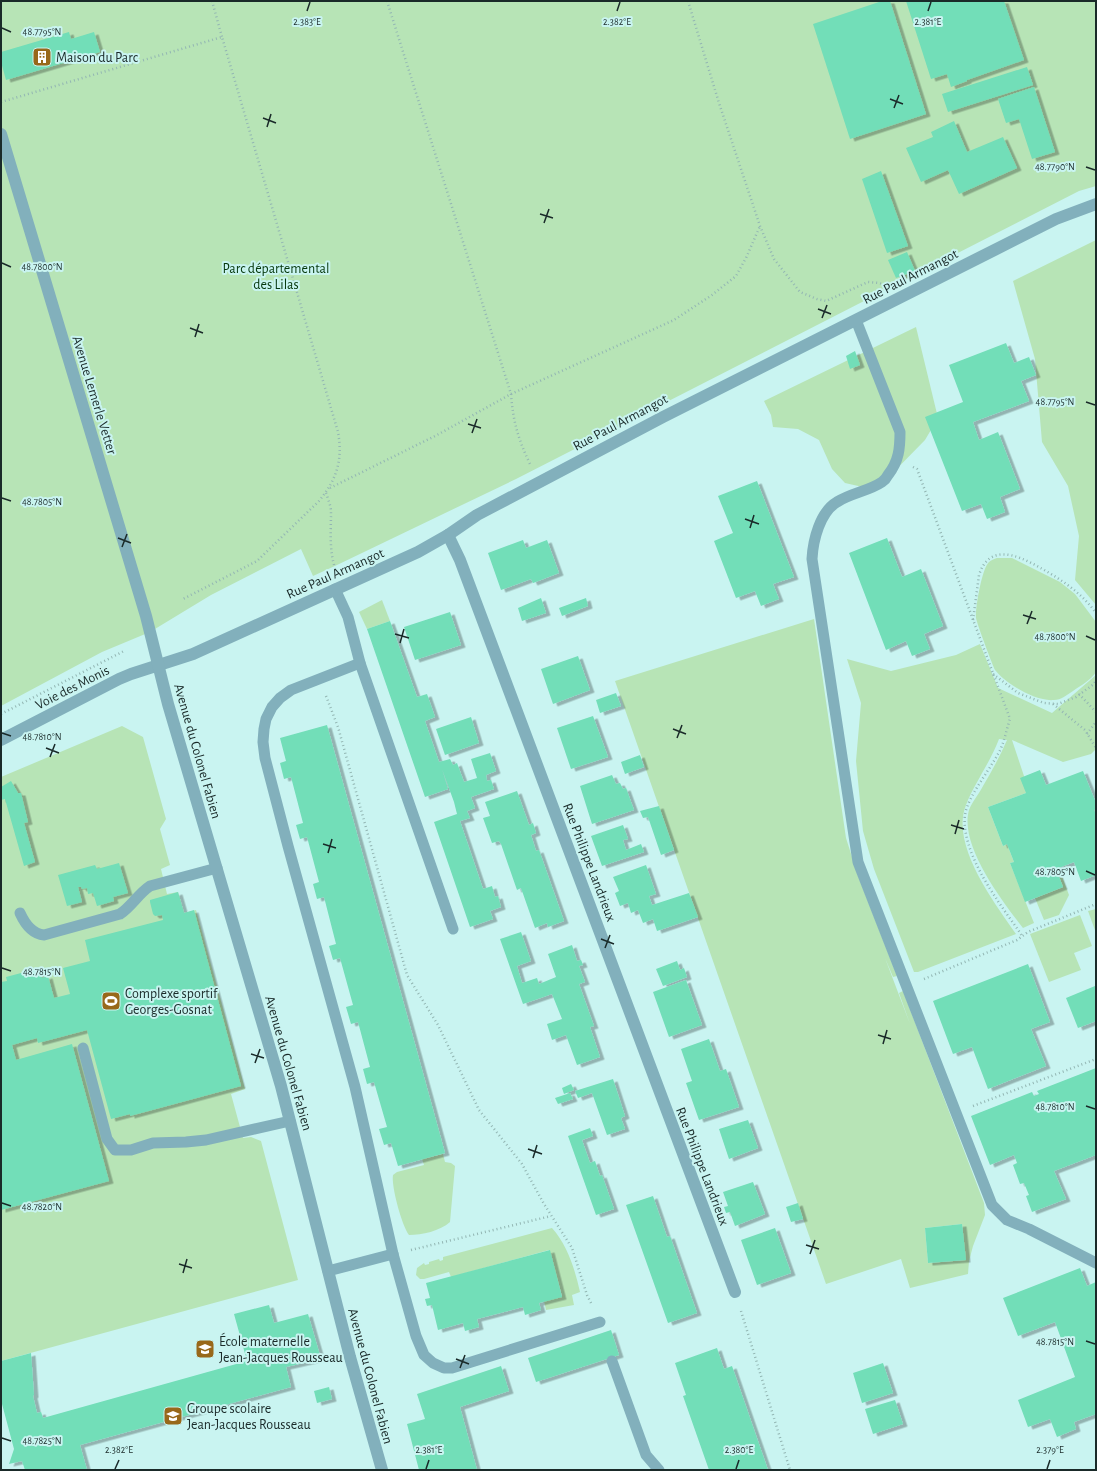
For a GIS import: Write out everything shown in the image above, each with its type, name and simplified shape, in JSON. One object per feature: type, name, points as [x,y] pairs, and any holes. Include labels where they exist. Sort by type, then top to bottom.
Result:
[{"type":"street","name":"Avenue Lemerle Vetter","points":[[1,134],[146,616],[158,665]]},
{"type":"street","name":"Rue Paul Armangot","points":[[158,665],[193,654],[418,552],[448,535],[477,515],[635,431],[1056,219],[1096,204]]},
{"type":"street","name":"Rue Philippe Landrieux","points":[[448,535],[460,560],[734,1292]]},
{"type":"street","name":"Voie des Monis","points":[[1,740],[119,679],[158,665]]},
{"type":"street","name":"Avenue du Colonel Fabien","points":[[158,665],[168,704],[281,1086],[350,1357],[382,1470]]},
{"type":"lane","points":[[856,320],[900,432],[898,458],[893,469],[883,481],[836,502],[825,514],[818,527],[813,543],[812,558],[858,862],[992,1205],[1007,1220],[1029,1229],[1096,1264]]},
{"type":"lane","points":[[335,590],[348,617],[360,663],[452,929]]},
{"type":"lane","points":[[360,663],[291,690],[280,698],[272,707],[266,719],[263,742],[265,758],[288,846],[355,1087],[393,1254],[416,1336],[424,1355],[433,1364],[444,1368],[452,1368],[600,1322]]},
{"type":"lane","points":[[20,913],[29,928],[40,935],[44,935],[120,914],[150,886],[217,868]]},
{"type":"lane","points":[[83,1048],[107,1139],[115,1150],[131,1150],[153,1143],[206,1140],[290,1120]]},
{"type":"lane","points":[[328,1271],[393,1254]]},
{"type":"lane","points":[[612,1361],[646,1455],[659,1470]]},
{"type":"path","points":[[183,599],[257,561],[319,501],[330,488],[335,478],[340,454],[338,432],[212,1]]},
{"type":"path","points":[[387,1],[511,394],[517,435],[531,467]]},
{"type":"path","points":[[688,1],[719,103],[760,226],[774,259],[800,292],[817,299],[826,301],[868,282],[879,282],[887,286]]},
{"type":"path","points":[[1,102],[222,37]]},
{"type":"path","points":[[330,488],[437,435],[511,394],[674,320],[712,295],[736,276],[746,258],[760,226]]},
{"type":"path","points":[[898,458],[917,469],[1010,719],[999,752],[967,808],[964,827],[968,844],[984,879],[1022,936]]},
{"type":"path","points":[[326,493],[331,510],[330,543],[333,562],[336,568]]},
{"type":"path","points":[[973,620],[979,575],[984,563],[994,556],[1007,554],[1017,556],[1068,584],[1084,598],[1096,613]]},
{"type":"path","points":[[1,714],[124,651]]},
{"type":"path","points":[[992,673],[1018,693],[1044,703],[1053,704],[1058,704],[1080,694],[1094,684],[1096,680]]},
{"type":"path","points":[[320,679],[338,728],[407,975],[438,1025],[479,1110],[522,1164],[551,1216],[572,1248],[587,1295],[600,1322]]},
{"type":"path","points":[[1080,694],[1096,712]]},
{"type":"path","points":[[1053,704],[1085,730],[1096,748]]},
{"type":"path","points":[[1087,734],[1096,722]]},
{"type":"path","points":[[907,986],[1016,940],[1028,932],[1096,904]]},
{"type":"path","points":[[956,1113],[1096,1059]]},
{"type":"path","points":[[393,1254],[551,1216]]},
{"type":"path","points":[[734,1292],[790,1470]]},
{"type":"green space","name":"Parc départemental des Lilas","points":[[1,1],[1096,1],[1096,186],[1079,191],[516,479],[337,565],[313,576],[301,549],[211,595],[150,632],[102,652],[1,706]]},
{"type":"green space","points":[[1096,240],[1096,605],[1075,580],[1079,536],[1068,486],[1042,442],[1035,359],[1013,281]]},
{"type":"green space","points":[[916,327],[938,418],[925,440],[876,490],[845,483],[832,469],[819,440],[798,429],[773,427],[771,415],[764,401]]},
{"type":"green space","points":[[997,558],[1012,558],[1060,582],[1075,594],[1096,622],[1096,672],[1085,683],[1062,698],[1057,700],[1047,700],[1030,695],[1006,681],[995,670],[979,628],[976,613],[986,566],[989,562]]},
{"type":"green space","points":[[382,600],[390,621],[367,629],[359,612]]},
{"type":"green space","points":[[814,619],[846,838],[858,876],[897,976],[893,977],[885,958],[910,1024],[899,993],[903,991],[984,1203],[985,1215],[973,1246],[969,1261],[968,1274],[910,1288],[901,1259],[826,1284],[615,681]],"holes":[[[962,1224],[965,1260],[928,1263],[925,1228]]]},
{"type":"green space","points":[[980,644],[998,688],[1052,713],[1096,675],[1096,749],[1091,754],[1063,762],[1012,740],[1024,776],[1026,793],[988,807],[1003,846],[1007,844],[1014,862],[1010,863],[1034,923],[1023,928],[1004,903],[984,872],[970,839],[968,824],[970,807],[993,769],[1007,740],[999,739],[966,805],[963,821],[964,838],[969,855],[986,890],[1016,934],[918,972],[914,972],[874,869],[863,831],[856,761],[861,703],[847,659],[891,671],[956,655]]},
{"type":"green space","name":"Complexe sportif Georges-Gosnat","points":[[122,726],[143,737],[166,819],[160,829],[170,865],[161,869],[167,894],[178,892],[184,913],[196,910],[245,1089],[231,1094],[243,1138],[251,1137],[261,1141],[298,1280],[1,1361],[1,777]]},
{"type":"green space","points":[[1059,868],[1069,895],[1059,915],[1044,920],[1035,898],[1063,887],[1056,869]]},
{"type":"green space","points":[[1096,909],[1096,933],[1088,911]]},
{"type":"green space","points":[[1080,915],[1092,946],[1074,953],[1081,970],[1049,982],[1030,934]]},
{"type":"green space","points":[[443,1154],[445,1162],[451,1163],[455,1166],[450,1222],[431,1232],[409,1235],[403,1223],[398,1206],[393,1175],[397,1172],[424,1165],[422,1159]]},
{"type":"green space","points":[[552,1228],[567,1250],[576,1275],[580,1292],[572,1295],[574,1305],[546,1310],[544,1301],[562,1296],[549,1250],[451,1277],[449,1272],[424,1279],[420,1279],[416,1275],[417,1268],[424,1263],[425,1265],[429,1264],[429,1262],[439,1259],[440,1261],[443,1260],[443,1257]]},
{"type":"building","points":[[882,1],[890,1],[926,114],[850,139],[813,24]]},
{"type":"building","points":[[906,1],[1004,1],[1024,60],[951,87],[947,74],[931,79]]},
{"type":"building","name":"Maison du Parc","points":[[69,32],[71,39],[94,32],[100,52],[6,80],[1,62],[1,52]]},
{"type":"building","points":[[1027,67],[1033,85],[948,112],[942,94]]},
{"type":"building","points":[[1034,87],[1055,152],[1032,159],[1019,119],[1006,123],[998,99]]},
{"type":"building","points":[[954,121],[967,152],[1003,137],[1017,168],[959,194],[948,170],[921,182],[906,148],[933,137],[931,132]]},
{"type":"building","points":[[881,171],[908,246],[887,253],[862,179]]},
{"type":"building","points":[[907,252],[915,271],[896,278],[888,260]]},
{"type":"building","points":[[1006,343],[1014,363],[1029,357],[1036,375],[1021,381],[1029,401],[973,422],[979,440],[998,432],[1020,489],[1000,497],[1005,512],[987,519],[981,504],[962,511],[925,417],[963,402],[949,365]]},
{"type":"building","points":[[855,351],[860,365],[850,369],[846,356]]},
{"type":"building","points":[[757,481],[794,577],[773,584],[779,599],[761,606],[755,591],[736,598],[714,541],[733,533],[718,496]]},
{"type":"building","points":[[887,538],[902,577],[921,569],[943,626],[924,634],[930,649],[912,656],[906,641],[886,650],[849,553]]},
{"type":"building","points":[[523,540],[526,548],[547,540],[559,573],[533,583],[531,579],[501,590],[488,553]]},
{"type":"building","points":[[541,598],[546,613],[522,621],[518,608]]},
{"type":"building","points":[[586,598],[588,606],[562,616],[559,608]]},
{"type":"building","points":[[450,612],[461,645],[415,660],[404,627]]},
{"type":"building","points":[[390,621],[417,697],[427,694],[435,717],[425,721],[439,762],[450,759],[453,765],[457,763],[464,782],[477,778],[471,759],[490,753],[496,771],[486,775],[487,781],[491,780],[494,789],[471,797],[475,808],[467,811],[470,818],[460,821],[483,889],[492,886],[495,897],[498,896],[501,907],[490,911],[493,919],[470,927],[434,822],[457,814],[454,802],[442,769],[448,789],[425,797],[367,629]]},
{"type":"building","points":[[578,656],[590,690],[553,704],[541,669]]},
{"type":"building","points":[[616,693],[621,706],[600,713],[596,700]]},
{"type":"building","points":[[593,716],[608,757],[571,769],[557,728]]},
{"type":"building","points":[[471,717],[479,743],[445,755],[436,729]]},
{"type":"building","points":[[327,725],[445,1153],[398,1166],[391,1143],[384,1145],[379,1129],[387,1127],[374,1082],[367,1084],[363,1069],[370,1067],[358,1022],[351,1024],[346,1007],[353,1005],[340,958],[333,960],[329,946],[336,944],[324,897],[317,899],[313,884],[319,882],[307,837],[300,839],[296,825],[303,823],[291,777],[284,779],[280,763],[286,761],[280,738]]},
{"type":"building","points":[[640,755],[644,767],[625,774],[621,762]]},
{"type":"building","points":[[1040,770],[1046,785],[1083,771],[1096,803],[1096,809],[1094,810],[1096,814],[1096,875],[1081,881],[1074,862],[1056,869],[1063,887],[1025,902],[1010,863],[1014,862],[1007,844],[1003,846],[988,807],[1026,793],[1020,778]]},
{"type":"building","points":[[612,775],[616,784],[620,783],[623,789],[626,788],[634,810],[592,824],[580,786]]},
{"type":"building","points":[[11,781],[18,793],[21,793],[28,822],[24,823],[35,862],[24,866],[5,799],[1,800],[1,787]]},
{"type":"building","points":[[517,791],[529,825],[533,823],[536,833],[531,835],[536,851],[539,850],[564,921],[548,927],[547,923],[535,928],[521,888],[517,890],[501,844],[499,841],[492,843],[483,818],[490,816],[485,802]]},
{"type":"building","points":[[659,806],[674,850],[661,855],[648,817],[643,818],[640,811]]},
{"type":"building","points":[[623,825],[628,839],[623,840],[626,850],[641,844],[644,852],[602,866],[591,836]]},
{"type":"building","points":[[119,863],[128,893],[113,897],[114,901],[97,906],[93,893],[88,894],[87,888],[82,889],[81,887],[78,887],[82,902],[67,906],[58,875],[95,865],[97,869]]},
{"type":"building","points":[[646,865],[656,894],[649,896],[652,905],[689,893],[698,917],[657,931],[653,919],[643,923],[638,910],[631,913],[628,903],[620,906],[615,893],[619,891],[613,877]]},
{"type":"building","points":[[178,892],[184,913],[194,910],[241,1086],[130,1116],[130,1114],[111,1119],[87,1030],[38,1043],[37,1038],[12,1045],[16,1060],[72,1044],[109,1181],[1,1210],[1,982],[7,981],[6,977],[40,968],[42,978],[48,976],[54,998],[70,994],[63,968],[90,961],[85,940],[163,920],[162,915],[155,916],[153,914],[150,900]]},
{"type":"building","points":[[521,932],[531,961],[517,966],[522,983],[537,978],[539,984],[556,977],[548,954],[572,945],[577,961],[581,960],[583,965],[579,966],[585,982],[579,984],[594,1026],[590,1027],[600,1057],[577,1065],[566,1035],[552,1040],[547,1024],[562,1019],[552,994],[523,1004],[500,939]]},
{"type":"building","points":[[677,961],[680,970],[684,968],[687,977],[663,986],[656,969]]},
{"type":"building","points":[[1028,964],[1050,1022],[1031,1029],[1046,1066],[988,1089],[972,1047],[953,1054],[933,1001]]},
{"type":"building","points":[[686,980],[702,1025],[669,1037],[653,992]]},
{"type":"building","points":[[1095,986],[1096,1021],[1078,1028],[1066,998]]},
{"type":"building","points":[[709,1039],[720,1071],[726,1069],[739,1107],[699,1120],[686,1083],[692,1081],[681,1049]]},
{"type":"building","points":[[1096,1068],[1096,1155],[1054,1171],[1066,1199],[1032,1212],[1026,1196],[1029,1195],[1024,1183],[1020,1184],[1013,1165],[1017,1163],[1014,1155],[990,1165],[971,1116],[1032,1092],[1034,1096],[1039,1094],[1037,1091]]},
{"type":"building","points":[[613,1079],[625,1116],[621,1118],[625,1129],[607,1135],[592,1093],[578,1098],[575,1091]]},
{"type":"building","points":[[571,1084],[574,1090],[564,1094],[562,1088]]},
{"type":"building","points":[[570,1093],[573,1099],[558,1104],[555,1098]]},
{"type":"building","points":[[748,1120],[758,1148],[729,1159],[719,1129]]},
{"type":"building","points":[[590,1128],[593,1136],[582,1140],[590,1163],[595,1161],[600,1176],[602,1175],[614,1209],[596,1215],[568,1136]]},
{"type":"building","points":[[753,1182],[765,1214],[735,1226],[730,1212],[726,1213],[724,1207],[728,1206],[723,1192]]},
{"type":"building","points":[[653,1196],[667,1237],[670,1236],[697,1313],[668,1323],[626,1205]]},
{"type":"building","points":[[798,1203],[803,1219],[791,1222],[786,1207]]},
{"type":"building","points":[[962,1224],[966,1260],[928,1263],[925,1228]]},
{"type":"building","points":[[775,1228],[791,1273],[757,1285],[741,1240]]},
{"type":"building","points":[[550,1250],[562,1297],[539,1303],[541,1310],[525,1315],[523,1307],[477,1319],[479,1327],[465,1331],[463,1323],[438,1330],[432,1305],[427,1306],[425,1299],[430,1298],[426,1283]]},
{"type":"building","points":[[1080,1268],[1087,1286],[1096,1282],[1096,1414],[1074,1422],[1076,1429],[1057,1437],[1050,1419],[1028,1427],[1018,1400],[1075,1377],[1055,1322],[1018,1336],[1003,1298]]},
{"type":"building","points":[[269,1305],[274,1323],[308,1314],[321,1359],[286,1367],[291,1387],[80,1445],[87,1470],[25,1470],[22,1461],[9,1464],[14,1449],[1,1404],[1,1361],[31,1353],[33,1396],[37,1413],[41,1412],[43,1418],[247,1361],[234,1314]]},
{"type":"building","points":[[611,1330],[619,1355],[536,1382],[528,1358]]},
{"type":"building","points":[[717,1348],[724,1369],[732,1366],[768,1470],[709,1470],[683,1396],[686,1395],[675,1363]]},
{"type":"building","points":[[883,1363],[893,1393],[862,1403],[853,1373]]},
{"type":"building","points":[[501,1366],[509,1391],[460,1407],[477,1470],[419,1470],[407,1424],[425,1419],[417,1394]]},
{"type":"building","points":[[329,1387],[332,1399],[317,1403],[314,1391]]},
{"type":"building","points":[[895,1400],[903,1424],[873,1434],[865,1409]]},
{"type":"place","name":"Maison du Parc","points":[[42,57]]},
{"type":"place","name":"Complexe sportif Georges-Gosnat","points":[[111,1001]]},
{"type":"place","name":"École maternelle Jean-Jacques Rousseau","points":[[205,1349]]},
{"type":"place","name":"Groupe scolaire Jean-Jacques Rousseau","points":[[173,1416]]}]
